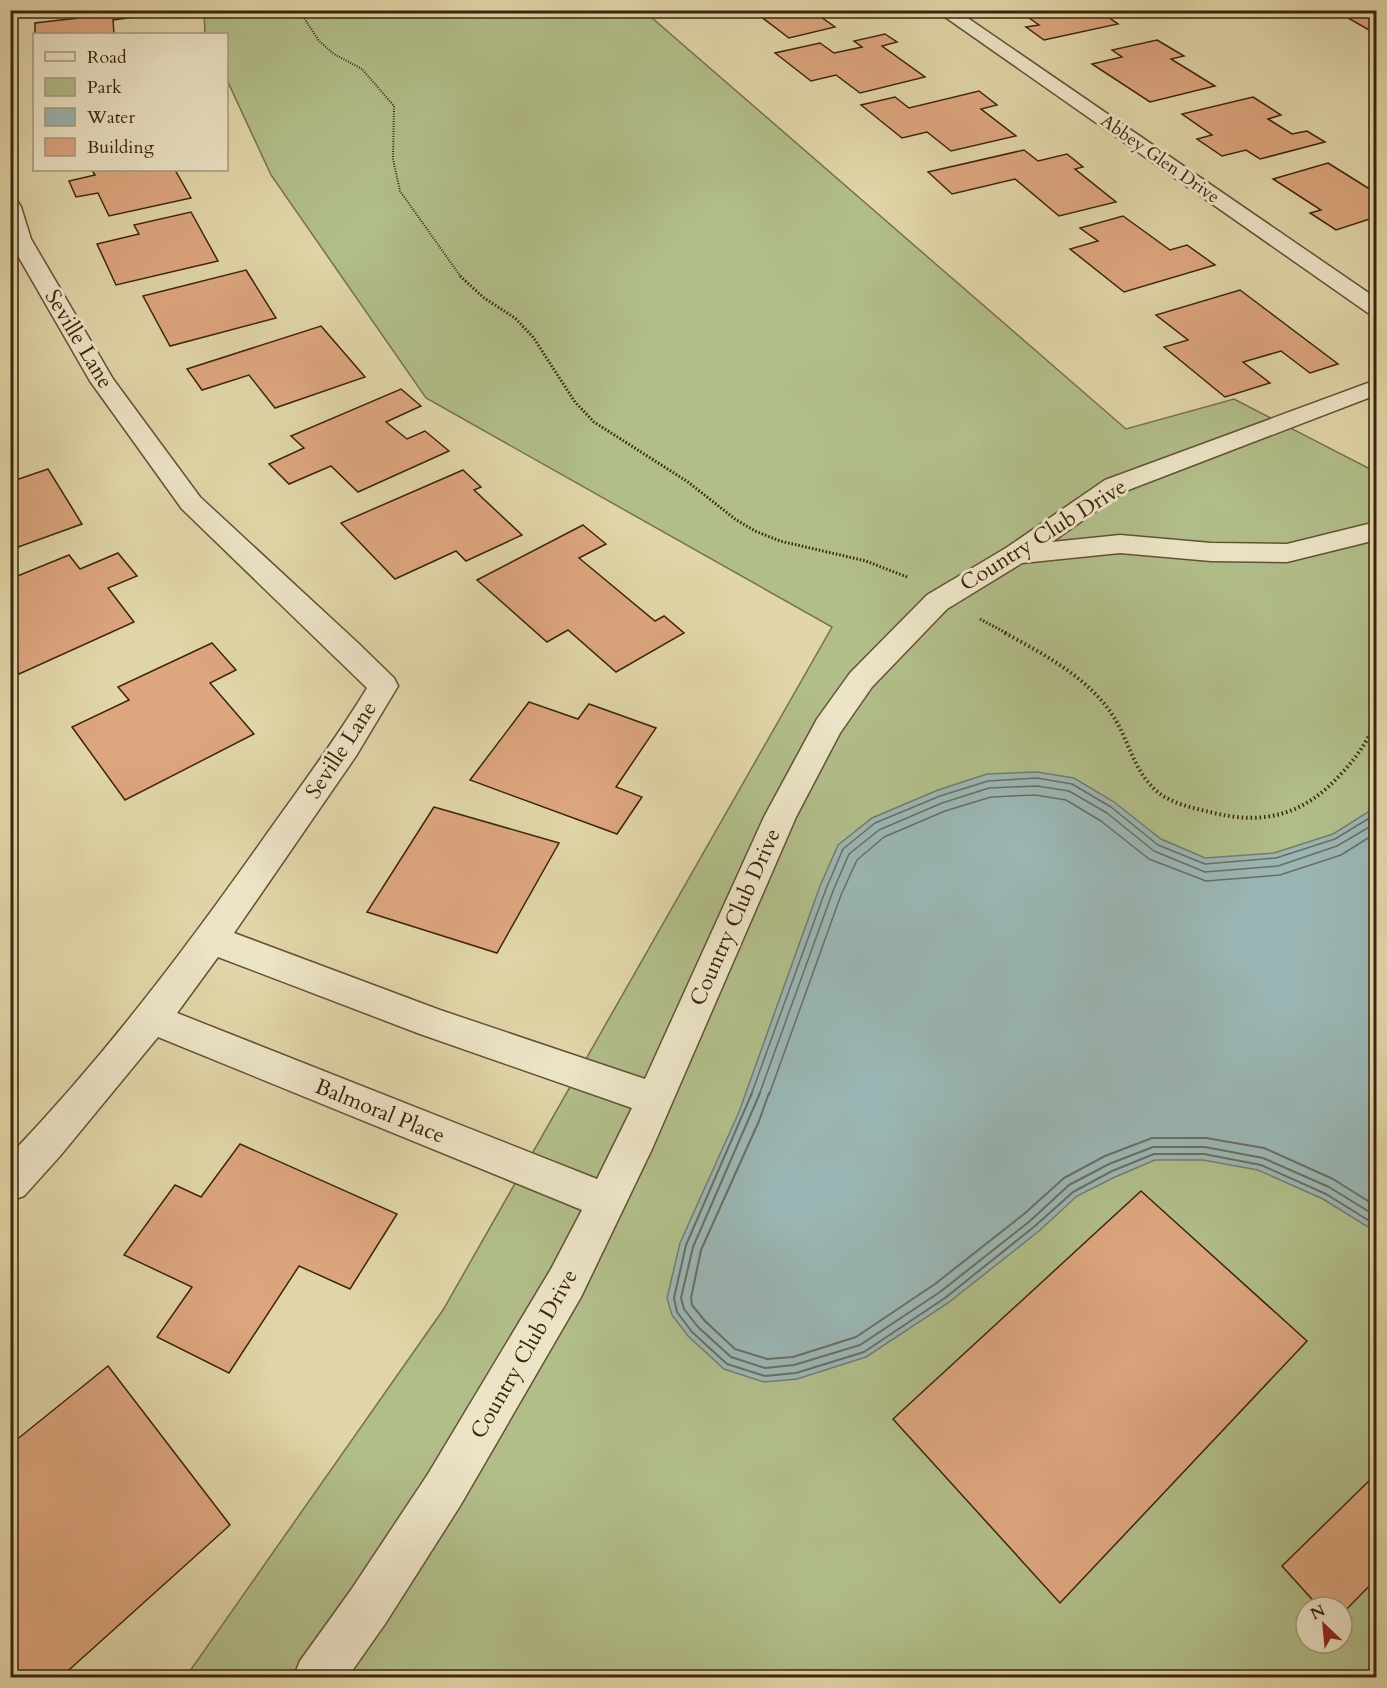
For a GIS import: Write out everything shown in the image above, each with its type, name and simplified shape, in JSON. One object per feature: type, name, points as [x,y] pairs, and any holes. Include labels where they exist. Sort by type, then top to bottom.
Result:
[{"type":"street","name":"Abbey Glen Drive","points":[[944,10],[1377,308]]},
{"type":"street","name":"Seville Lane","points":[[10,207],[20,239],[102,381],[191,502],[348,650],[382,686],[364,719],[152,1019],[64,1126],[10,1183]]},
{"type":"street","name":"Country Club Drive","points":[[317,1677],[368,1607],[444,1490],[566,1284],[608,1203],[780,817],[828,727],[861,680],[946,595],[1016,554],[1114,486],[1377,387]]},
{"type":"street","points":[[1016,554],[1120,544],[1211,552],[1287,553],[1377,531]]},
{"type":"street","points":[[210,939],[433,1023],[655,1099]]},
{"type":"street","name":"Balmoral Place","points":[[152,1019],[608,1203]]},
{"type":"path","points":[[299,10],[319,41],[334,54],[362,69],[394,106],[391,158],[401,193],[448,262],[484,298],[510,314],[525,328],[543,350],[562,386],[601,428],[679,475],[710,498],[731,518],[774,539],[827,554],[881,565],[946,595],[980,619],[1032,649],[1099,698],[1123,730],[1142,775],[1157,791],[1171,801],[1190,807],[1238,817],[1263,818],[1287,813],[1311,802],[1346,768],[1366,744],[1377,721]]},
{"type":"green space","points":[[204,11],[644,11],[1126,429],[1234,399],[1376,472],[1376,1677],[185,1678],[443,1310],[832,627],[426,398],[271,175],[228,82],[228,33],[205,33]]},
{"type":"water","points":[[1037,772],[1074,778],[1114,802],[1161,839],[1205,858],[1274,853],[1333,834],[1376,807],[1376,1232],[1323,1199],[1258,1170],[1203,1160],[1155,1160],[1077,1196],[1039,1231],[948,1303],[866,1357],[797,1379],[764,1382],[724,1369],[688,1336],[672,1315],[667,1298],[680,1243],[739,1112],[820,886],[838,845],[872,818],[938,790],[987,774]]},
{"type":"building","points":[[99,10],[134,10],[134,17],[113,20],[114,33],[35,33],[35,23],[78,18],[78,13]]},
{"type":"building","points":[[746,10],[811,10],[835,27],[789,38],[760,16],[755,17]]},
{"type":"building","points":[[1018,10],[1098,10],[1118,24],[1044,40],[1026,27],[1039,25]]},
{"type":"building","points":[[1334,10],[1376,10],[1376,34]]},
{"type":"building","points":[[885,34],[897,42],[882,46],[925,77],[860,93],[836,75],[811,81],[775,53],[820,43],[834,53],[862,47],[854,41]]},
{"type":"building","points":[[1157,40],[1184,56],[1171,59],[1215,86],[1150,102],[1092,64],[1122,57],[1112,50]]},
{"type":"building","points":[[979,91],[997,105],[981,109],[1016,136],[951,151],[927,132],[902,138],[861,105],[895,97],[909,108]]},
{"type":"building","points":[[1253,97],[1281,115],[1268,119],[1292,134],[1307,131],[1325,142],[1260,159],[1246,150],[1222,156],[1197,139],[1212,135],[1182,114]]},
{"type":"building","points":[[1024,150],[1038,161],[1067,154],[1083,167],[1075,169],[1116,202],[1059,216],[1015,179],[952,194],[928,172]]},
{"type":"building","points":[[1328,163],[1376,193],[1376,217],[1336,230],[1310,213],[1321,210],[1273,179]]},
{"type":"building","points":[[93,171],[176,171],[191,198],[109,216],[98,193],[76,197],[69,181],[95,175]]},
{"type":"building","points":[[191,212],[218,261],[116,285],[97,244],[139,234],[134,225]]},
{"type":"building","points":[[1123,216],[1170,250],[1187,245],[1215,265],[1124,292],[1070,249],[1098,241],[1080,228]]},
{"type":"building","points":[[246,270],[276,318],[170,346],[143,296]]},
{"type":"building","points":[[1240,290],[1338,364],[1310,373],[1281,351],[1243,362],[1270,383],[1225,397],[1164,347],[1188,340],[1156,315]]},
{"type":"building","points":[[321,326],[365,377],[275,408],[249,375],[202,390],[187,369]]},
{"type":"building","points":[[401,389],[421,406],[386,422],[407,439],[425,431],[449,451],[358,492],[331,466],[289,484],[269,464],[304,448],[291,436]]},
{"type":"building","points":[[48,469],[82,524],[10,550],[10,482]]},
{"type":"building","points":[[463,470],[481,487],[474,490],[522,535],[466,561],[456,551],[395,579],[341,523]]},
{"type":"building","points":[[583,525],[606,544],[579,558],[655,621],[664,616],[684,633],[616,672],[568,630],[547,642],[477,580]]},
{"type":"building","points":[[118,553],[137,576],[108,588],[134,622],[19,674],[10,662],[10,579],[69,555],[80,569]]},
{"type":"building","points":[[212,643],[236,670],[210,683],[254,734],[125,800],[72,727],[129,700],[118,687]]},
{"type":"building","points":[[529,702],[578,719],[589,704],[656,728],[616,787],[642,797],[617,834],[470,780]]},
{"type":"building","points":[[434,807],[559,843],[497,953],[367,912]]},
{"type":"building","points":[[240,1144],[397,1214],[350,1289],[299,1266],[229,1373],[157,1337],[192,1287],[124,1255],[175,1185],[201,1197]]},
{"type":"building","points":[[1141,1191],[1307,1341],[1060,1603],[893,1419]]},
{"type":"building","points":[[108,1366],[230,1525],[60,1678],[10,1678],[10,1445]]},
{"type":"building","points":[[1376,1474],[1376,1579],[1354,1602],[1354,1595],[1308,1595],[1282,1566]]}]
